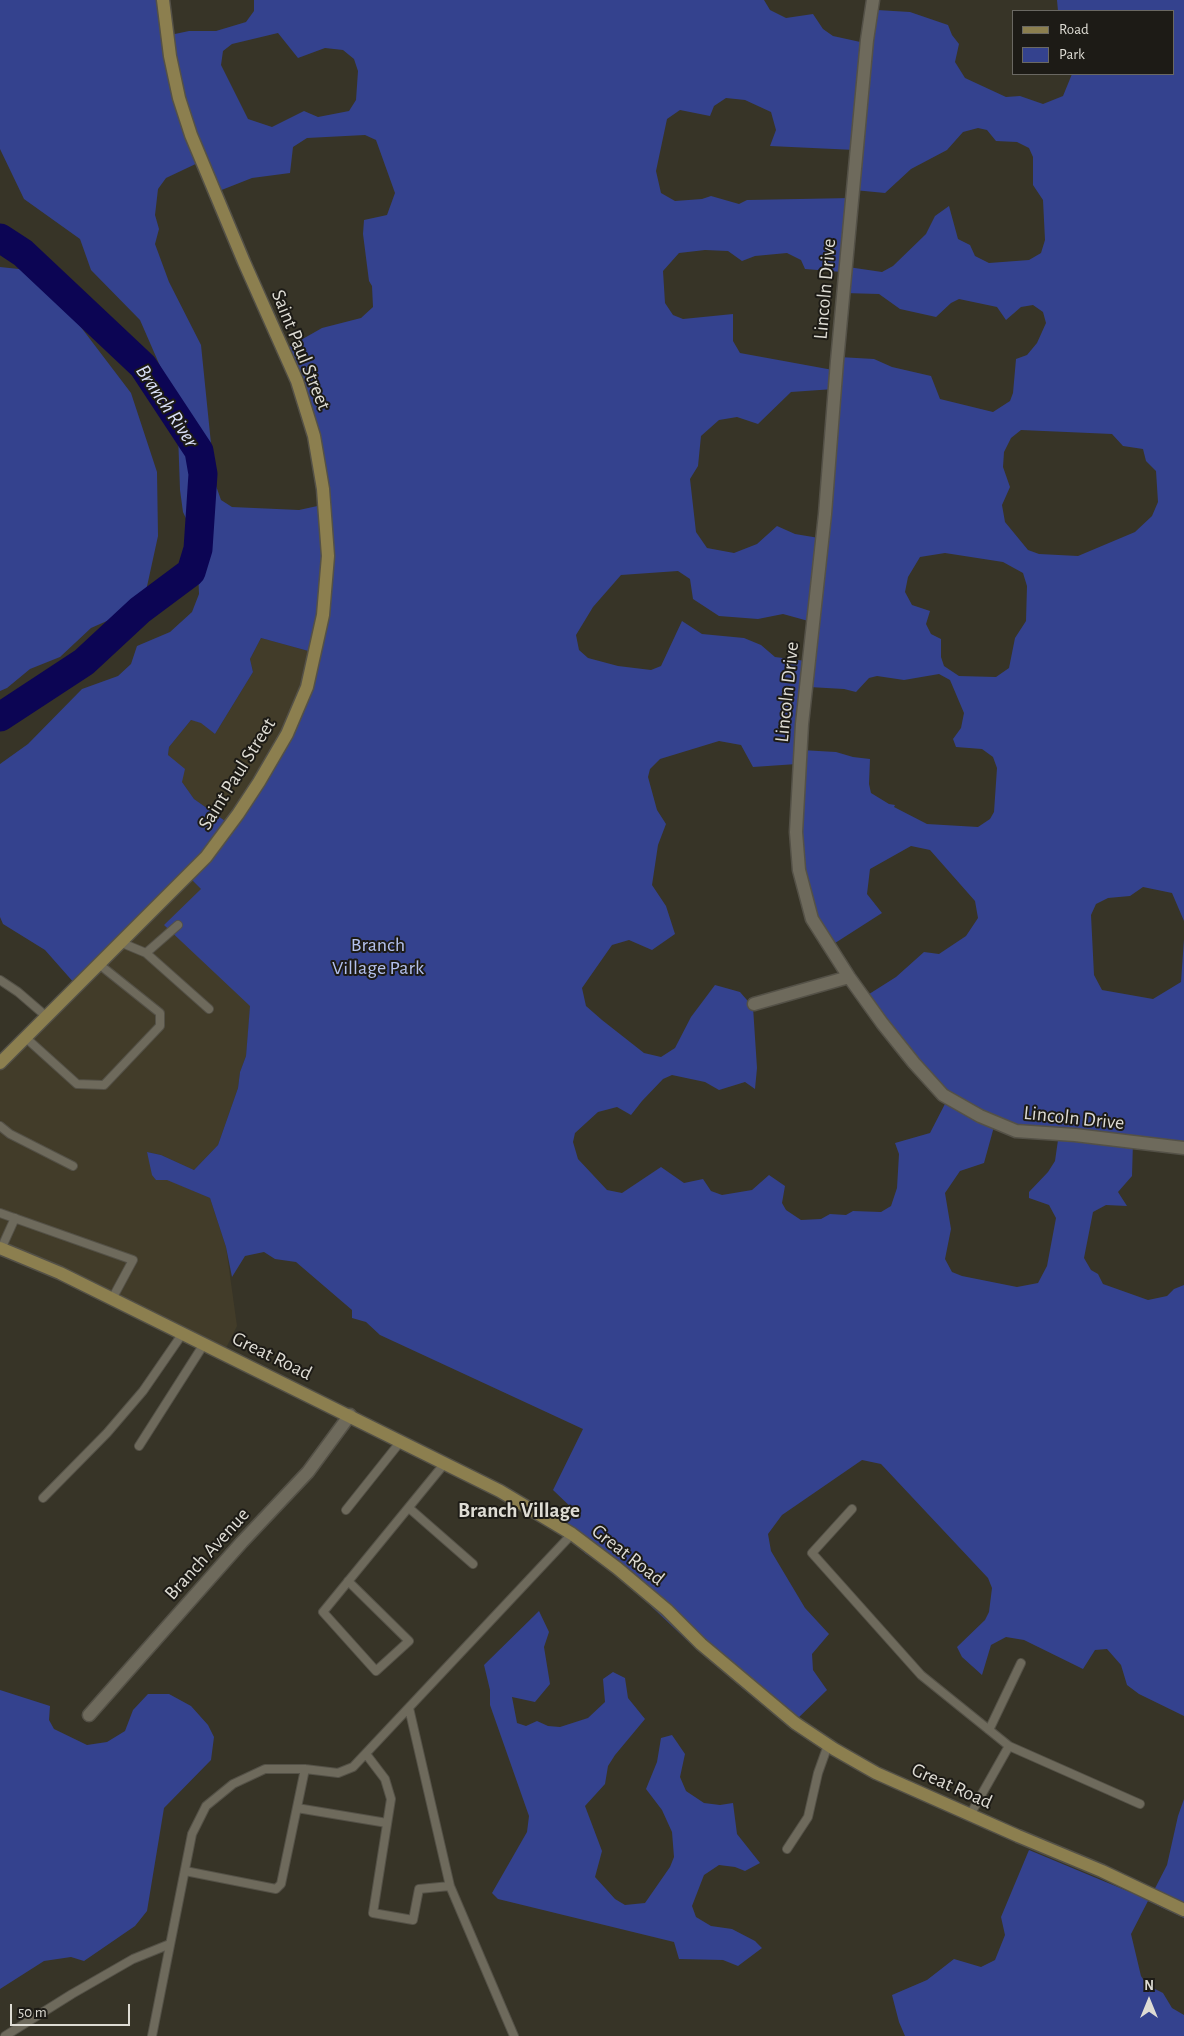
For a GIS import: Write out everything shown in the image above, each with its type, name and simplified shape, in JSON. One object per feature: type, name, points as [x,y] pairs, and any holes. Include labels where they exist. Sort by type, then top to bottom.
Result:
[{"type":"main road","name":"Saint Paul Street","points":[[0,1063],[206,857],[259,782],[287,734],[306,687],[323,615],[328,556],[323,489],[314,436],[297,381],[191,136],[179,98],[172,64],[163,0]]},
{"type":"main road","name":"Great Road","points":[[0,1248],[60,1273],[112,1298],[500,1491],[572,1534],[617,1568],[660,1604],[701,1644],[795,1723],[828,1745],[876,1773],[1102,1871],[1184,1910]]},
{"type":"street","name":"Lincoln Drive","points":[[873,0],[867,40],[837,360],[825,514],[802,724],[796,832],[799,870],[812,920],[849,977],[888,1030],[943,1094],[980,1116],[1016,1132],[1075,1136],[1184,1148]]},
{"type":"street","points":[[754,1004],[849,977]]},
{"type":"street","name":"Branch Avenue","points":[[89,1715],[242,1542],[308,1472],[350,1415]]},
{"type":"lane","points":[[146,953],[178,925]]},
{"type":"lane","points":[[122,943],[146,953],[209,1009]]},
{"type":"lane","points":[[26,1038],[76,1084],[104,1085],[160,1026],[160,1013],[100,965]]},
{"type":"lane","points":[[0,980],[18,992],[47,1017]]},
{"type":"lane","points":[[0,1126],[10,1134],[73,1166]]},
{"type":"lane","points":[[0,1212],[133,1260],[112,1298]]},
{"type":"lane","points":[[0,1248],[15,1218]]},
{"type":"lane","points":[[43,1498],[107,1432],[143,1391],[183,1333]]},
{"type":"lane","points":[[139,1446],[204,1344]]},
{"type":"lane","points":[[346,1510],[402,1441]]},
{"type":"lane","points":[[348,1581],[409,1641],[376,1671],[323,1612],[348,1581],[409,1508],[445,1463]]},
{"type":"lane","points":[[409,1508],[473,1564]]},
{"type":"lane","points":[[852,1510],[812,1554],[921,1675],[1009,1746],[1140,1804]]},
{"type":"lane","points":[[152,2036],[192,1834],[206,1806],[233,1784],[265,1769],[305,1769],[338,1773],[353,1767],[572,1534]]},
{"type":"lane","points":[[989,1730],[1020,1663]]},
{"type":"lane","points":[[409,1708],[450,1886],[514,2036]]},
{"type":"lane","points":[[787,1849],[808,1817],[818,1774],[828,1745]]},
{"type":"lane","points":[[970,1815],[1009,1746]]},
{"type":"lane","points":[[366,1754],[385,1779],[391,1799],[373,1913],[413,1920],[419,1889],[450,1886]]},
{"type":"lane","points":[[185,1871],[276,1889],[281,1884],[305,1769]]},
{"type":"lane","points":[[297,1808],[387,1823]]},
{"type":"lane","points":[[5,2036],[133,1959],[170,1944]]},
{"type":"shaded area","points":[[261,638],[312,652],[295,713],[228,823],[194,799],[182,782],[168,755],[169,747],[191,720],[201,722],[215,734],[253,672],[250,659]]},
{"type":"shaded area","points":[[187,875],[204,892],[252,987],[246,1056],[240,1072],[238,1088],[218,1145],[194,1170],[161,1155],[147,1152],[156,1180],[167,1179],[210,1198],[226,1247],[237,1326],[221,1358],[51,1276],[0,1254],[0,1060]]},
{"type":"green space","name":"Branch Village Park","points":[[0,0],[164,0],[170,35],[189,31],[216,31],[246,22],[254,11],[254,0],[764,0],[770,10],[786,18],[813,14],[823,29],[833,36],[865,43],[877,10],[910,12],[948,25],[952,35],[959,44],[955,62],[965,78],[1006,97],[1020,96],[1043,104],[1063,96],[1072,75],[1174,75],[1174,10],[1058,10],[1057,0],[1184,0],[1184,921],[1172,893],[1143,887],[1130,896],[1108,898],[1096,904],[1091,915],[1094,975],[1102,990],[1153,999],[1181,982],[1184,939],[1184,1145],[1133,1142],[1132,1176],[1118,1192],[1127,1206],[1106,1205],[1093,1212],[1084,1258],[1091,1270],[1098,1274],[1103,1284],[1148,1300],[1167,1296],[1174,1289],[1184,1285],[1184,1716],[1139,1694],[1127,1685],[1121,1665],[1107,1649],[1095,1650],[1083,1669],[1024,1640],[1006,1637],[991,1645],[982,1675],[962,1657],[957,1647],[985,1620],[989,1612],[992,1588],[988,1578],[881,1464],[862,1460],[782,1515],[768,1534],[771,1551],[805,1608],[829,1634],[812,1654],[813,1670],[827,1690],[794,1722],[775,1712],[693,1646],[615,1572],[586,1554],[561,1532],[575,1511],[553,1490],[583,1429],[380,1335],[366,1322],[352,1318],[352,1310],[296,1262],[275,1259],[264,1252],[245,1256],[232,1277],[226,1247],[210,1198],[167,1180],[156,1180],[152,1175],[147,1152],[161,1155],[194,1170],[218,1145],[238,1088],[240,1072],[246,1056],[250,1006],[164,925],[201,889],[187,875],[75,984],[45,950],[3,924],[0,917],[0,764],[28,744],[82,689],[118,676],[131,664],[137,646],[170,632],[192,612],[199,594],[197,542],[183,512],[180,490],[177,405],[140,320],[91,270],[80,239],[24,199],[0,149]],"holes":[[[278,33],[298,58],[325,48],[343,50],[354,59],[358,71],[356,100],[349,111],[318,117],[304,111],[272,127],[248,119],[221,65],[223,51],[232,44]],[[726,98],[745,100],[771,112],[776,130],[770,146],[855,150],[854,190],[885,193],[911,169],[947,150],[963,132],[978,128],[987,130],[996,141],[1017,142],[1029,148],[1033,157],[1033,185],[1043,200],[1045,240],[1041,253],[1029,260],[989,263],[975,256],[970,245],[958,239],[949,206],[935,216],[926,234],[893,266],[882,272],[848,267],[851,198],[747,200],[739,204],[711,196],[702,199],[675,201],[661,193],[656,171],[667,119],[680,110],[710,116],[714,106]],[[365,135],[376,140],[395,193],[387,215],[364,220],[363,234],[369,281],[372,286],[373,307],[361,318],[322,328],[285,349],[324,493],[322,505],[299,510],[232,507],[221,500],[215,483],[201,345],[169,282],[155,244],[159,229],[155,215],[158,189],[166,178],[202,161],[219,191],[252,178],[290,173],[293,147],[307,138]],[[705,250],[728,251],[742,261],[755,256],[787,253],[801,260],[805,269],[842,272],[844,293],[879,294],[900,309],[936,317],[951,303],[959,299],[997,307],[1006,320],[1021,307],[1033,305],[1043,312],[1046,323],[1037,343],[1027,355],[1016,359],[1013,393],[1010,401],[993,412],[940,399],[931,376],[892,367],[874,359],[839,357],[833,370],[740,353],[733,341],[733,314],[683,319],[673,315],[665,303],[663,271],[679,253]],[[834,389],[819,538],[795,534],[777,526],[757,544],[734,553],[707,548],[696,532],[690,479],[698,466],[701,436],[719,420],[737,417],[758,424],[791,392]],[[1021,430],[1112,434],[1123,446],[1143,449],[1146,461],[1156,471],[1158,502],[1152,516],[1135,532],[1078,556],[1039,554],[1028,550],[1005,522],[1002,505],[1010,487],[1003,467],[1004,452],[1011,438]],[[945,553],[1003,562],[1023,573],[1027,586],[1026,621],[1015,638],[1009,668],[996,677],[959,676],[944,666],[941,657],[941,639],[931,634],[926,624],[930,611],[912,605],[905,592],[908,577],[920,557]],[[678,571],[690,579],[693,599],[719,616],[758,619],[783,614],[812,622],[806,661],[775,657],[761,645],[744,638],[702,634],[682,621],[661,666],[651,670],[618,666],[588,658],[579,650],[576,635],[593,607],[621,575]],[[261,638],[312,652],[295,713],[228,823],[194,799],[182,782],[185,769],[168,755],[169,747],[191,720],[201,723],[215,734],[253,672],[250,659]],[[939,674],[950,680],[964,713],[961,728],[953,739],[956,747],[982,749],[993,757],[997,768],[994,812],[990,819],[978,827],[927,824],[871,793],[869,784],[870,759],[836,752],[801,750],[809,687],[844,689],[856,692],[869,678],[877,676],[904,680]],[[719,741],[741,745],[753,767],[797,764],[799,870],[828,943],[832,945],[882,913],[867,894],[870,869],[911,846],[930,850],[975,901],[978,918],[966,936],[939,954],[924,952],[896,977],[866,996],[947,1100],[930,1133],[895,1143],[899,1154],[897,1188],[891,1206],[881,1212],[853,1211],[846,1215],[830,1214],[821,1219],[801,1220],[786,1210],[782,1203],[785,1186],[769,1175],[752,1190],[722,1195],[711,1191],[703,1179],[684,1183],[661,1167],[622,1193],[607,1190],[578,1159],[573,1142],[575,1133],[598,1112],[617,1107],[631,1115],[663,1079],[672,1075],[705,1082],[719,1090],[745,1082],[755,1089],[757,1068],[753,1007],[740,992],[715,985],[691,1017],[675,1048],[661,1057],[644,1053],[586,1006],[582,988],[612,945],[629,940],[652,950],[675,934],[666,906],[652,885],[658,845],[666,824],[657,810],[648,777],[650,769],[660,759]],[[995,1123],[1059,1133],[1055,1161],[1048,1172],[1029,1192],[1029,1198],[1049,1205],[1056,1218],[1047,1266],[1038,1283],[1017,1287],[962,1276],[952,1272],[945,1259],[951,1229],[945,1193],[960,1171],[984,1163]]]},
{"type":"green space","points":[[0,267],[57,273],[77,322],[131,393],[157,472],[158,536],[146,591],[125,613],[91,628],[60,657],[30,669],[7,688],[0,691]]},
{"type":"green space","points":[[539,1611],[549,1632],[544,1647],[550,1684],[535,1702],[512,1697],[517,1723],[526,1726],[537,1721],[548,1726],[560,1727],[588,1718],[605,1702],[603,1679],[613,1672],[625,1678],[628,1698],[645,1719],[615,1755],[608,1766],[605,1784],[585,1806],[602,1851],[595,1877],[615,1899],[625,1905],[645,1903],[670,1867],[674,1857],[672,1832],[662,1810],[646,1789],[657,1762],[661,1738],[672,1735],[685,1754],[680,1777],[686,1791],[704,1803],[720,1805],[733,1803],[737,1834],[760,1863],[745,1871],[735,1867],[719,1865],[704,1875],[692,1906],[696,1917],[711,1926],[732,1929],[755,1941],[762,1948],[738,1966],[723,1960],[679,1959],[674,1942],[498,1899],[492,1893],[527,1832],[529,1816],[490,1705],[490,1690],[484,1665]]},
{"type":"green space","points":[[0,1690],[50,1706],[49,1720],[54,1729],[87,1745],[107,1742],[125,1731],[133,1710],[148,1694],[169,1694],[191,1706],[208,1725],[214,1737],[211,1760],[164,1808],[147,1911],[135,1926],[84,1961],[71,1957],[44,1961],[0,1989]]},
{"type":"green space","points":[[1184,1799],[1184,1918],[1148,1901],[1131,1934],[1141,1976],[1147,1985],[1163,1993],[1172,2008],[1184,2015],[1184,2036],[905,2036],[892,1995],[927,1980],[954,1959],[981,1967],[995,1960],[1005,1935],[1001,1917],[1029,1850],[1149,1900],[1167,1865],[1178,1816]]},
{"type":"waterway","name":"Branch River","points":[[0,238],[23,253],[143,366],[199,451],[203,474],[198,549],[191,572],[140,610],[84,662],[0,717]]},
{"type":"district","name":"Branch Village","points":[[519,1511]]}]
